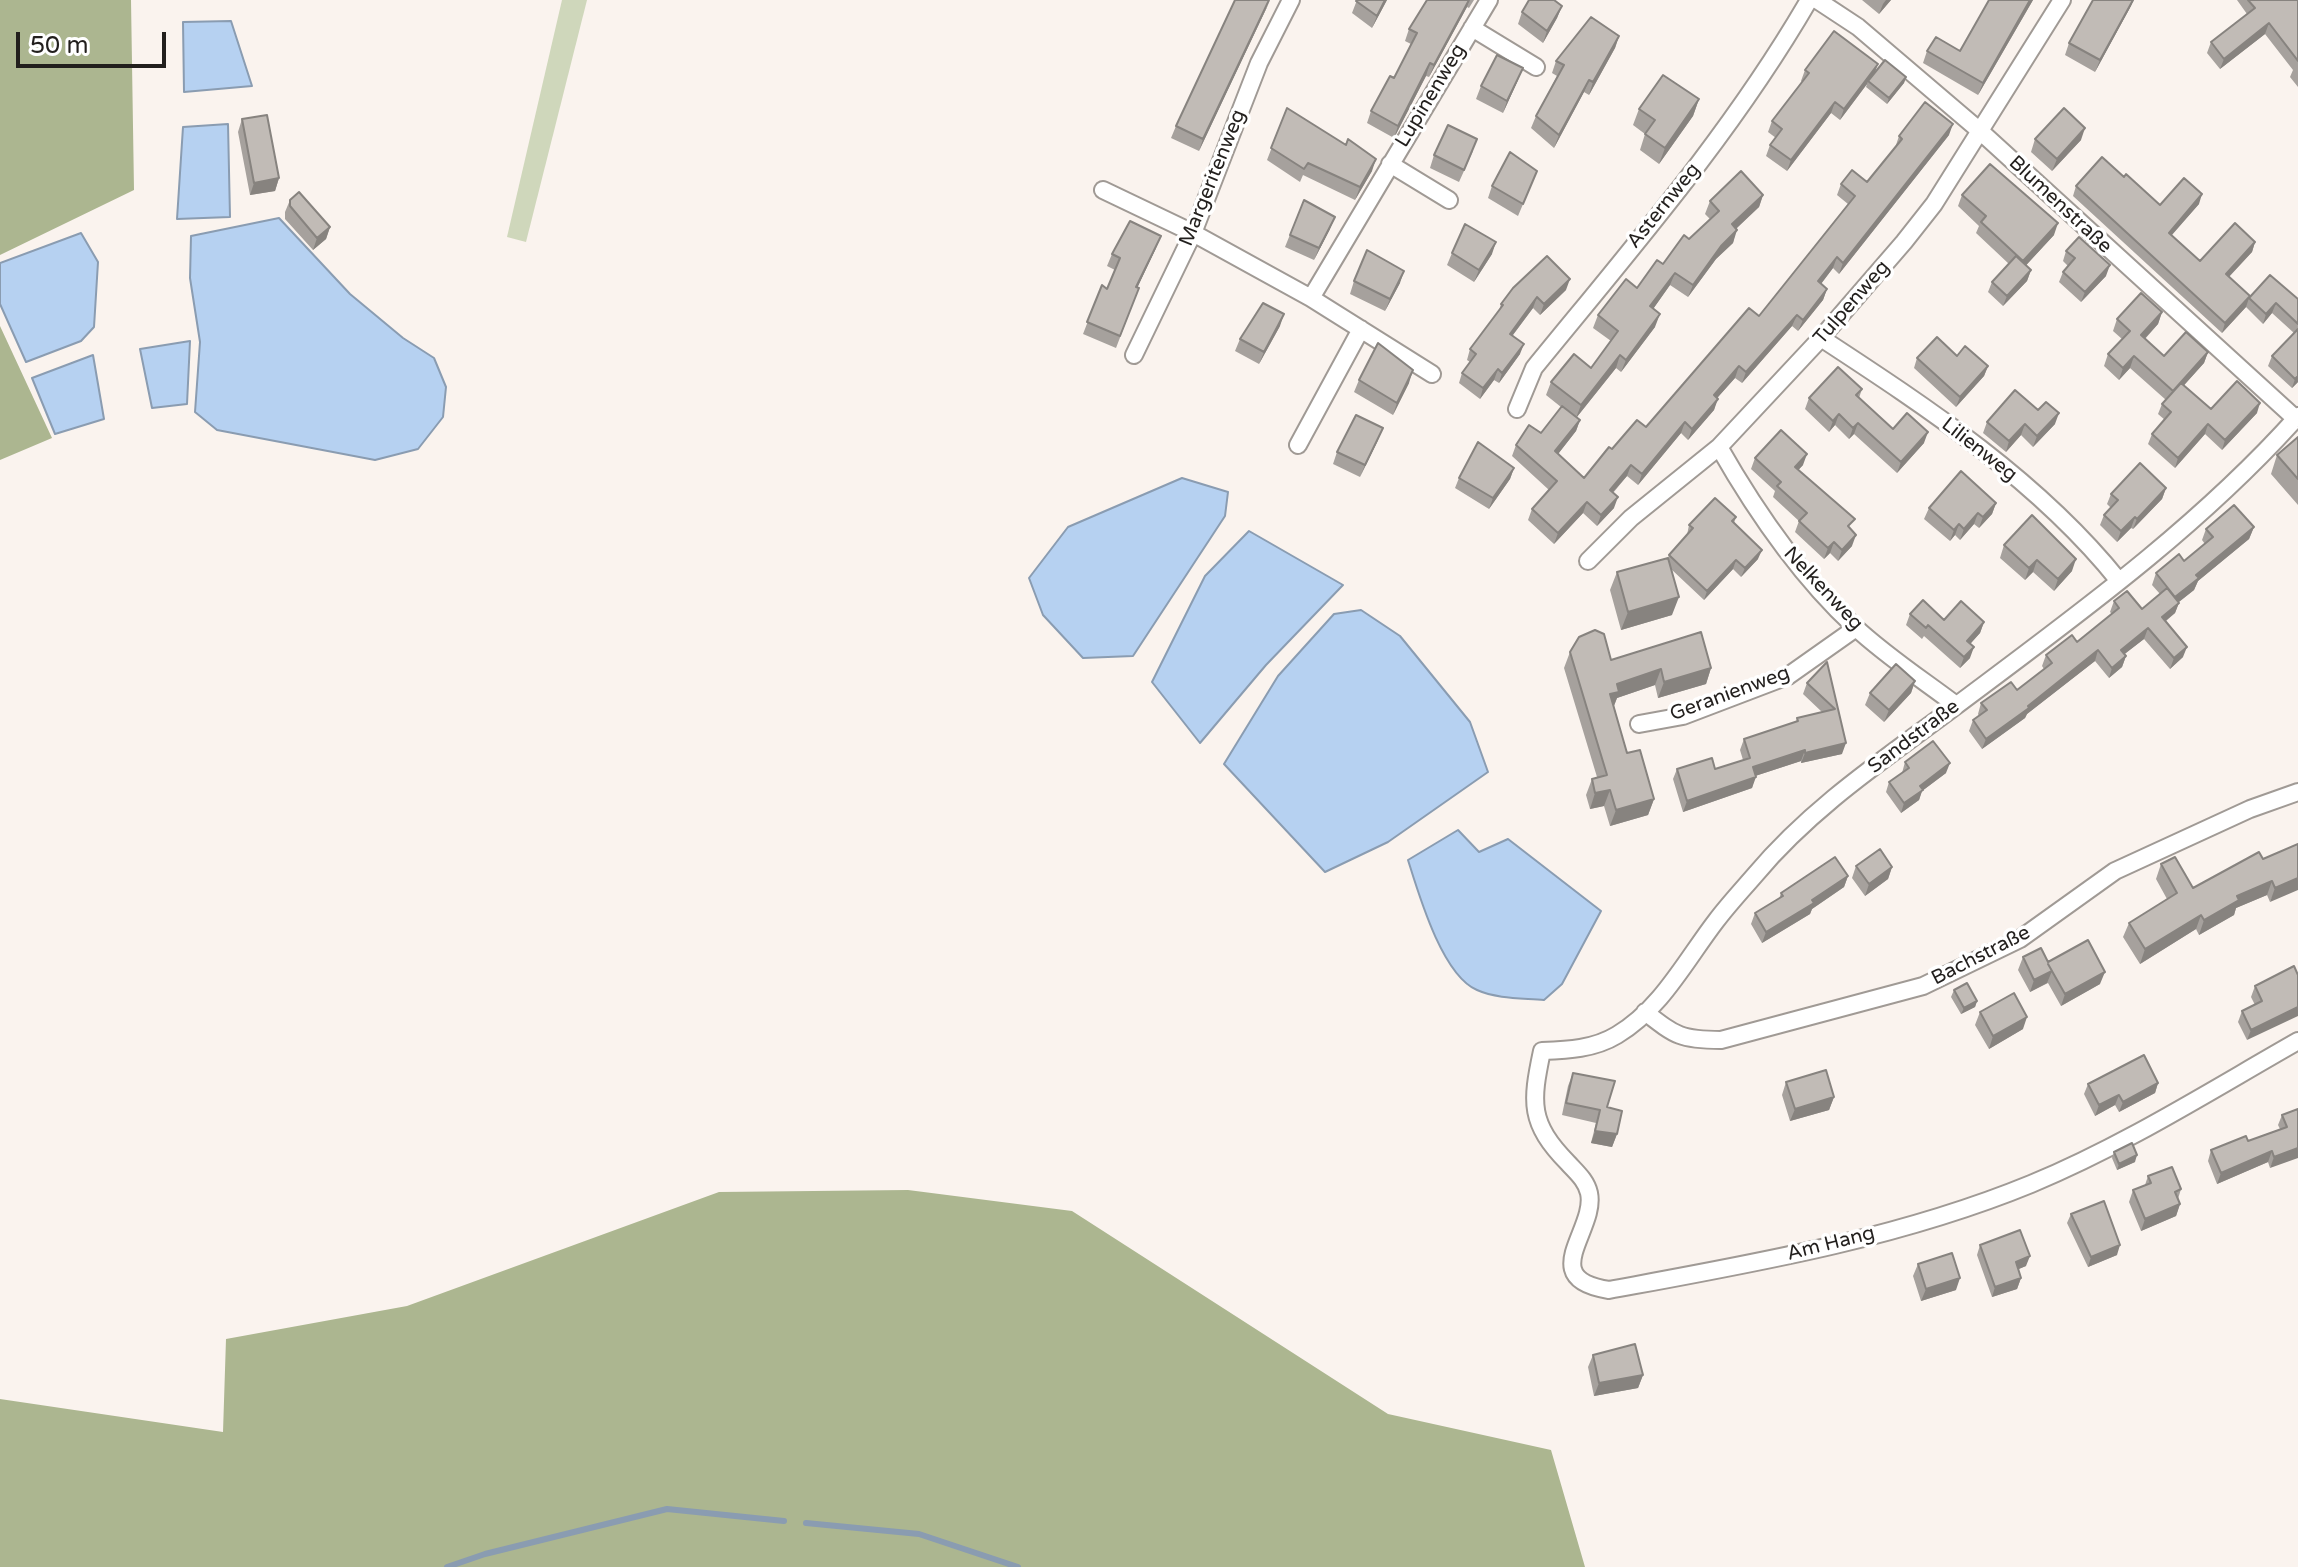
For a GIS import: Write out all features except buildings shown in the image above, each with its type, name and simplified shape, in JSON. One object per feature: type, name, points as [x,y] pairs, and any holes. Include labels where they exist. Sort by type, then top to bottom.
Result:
[{"type":"street","name":"Margeritenweg","points":[[1134,355],[1193,233],[1259,63],[1291,0]]},
{"type":"street","name":"Lupinenweg","points":[[1311,298],[1489,0]]},
{"type":"street","name":"Asternweg","points":[[1517,409],[1534,368],[1726,128],[1775,58],[1809,0]]},
{"type":"street","name":"Blumenstraße","points":[[1817,0],[1858,27],[1980,131],[2297,418]]},
{"type":"street","name":"Tulpenweg","points":[[1588,561],[1631,518],[1719,447],[1821,338],[1934,204],[2062,0]]},
{"type":"street","name":"Lupinenweg","points":[[1472,28],[1536,67]]},
{"type":"street","name":"Lupinenweg","points":[[1390,164],[1449,200]]},
{"type":"street","points":[[1103,190],[1193,233],[1311,298],[1432,374]]},
{"type":"street","points":[[1298,445],[1361,329]]},
{"type":"street","name":"Lilienweg","points":[[1821,338],[1889,383],[2014,476],[2057,513],[2119,581]]},
{"type":"street","name":"Sandstraße","points":[[1542,1051],[1574,1050],[1596,1044],[1618,1034],[1645,1012],[1665,991],[1716,920],[1774,851],[1830,800],[2119,581],[2225,493],[2297,418]]},
{"type":"street","name":"Nelkenweg","points":[[1719,447],[1749,499],[1781,545],[1817,588],[1856,628],[1956,705]]},
{"type":"street","name":"Geranienweg","points":[[1639,724],[1683,716],[1788,676],[1856,628]]},
{"type":"street","name":"Bachstraße","points":[[1645,1012],[1674,1034],[1691,1040],[1721,1040],[1923,986],[2020,939],[2115,871],[2250,809],[2298,792]]},
{"type":"street","name":"Am Hang","points":[[1542,1051],[1534,1103],[1541,1130],[1583,1179],[1590,1205],[1574,1245],[1572,1264],[1577,1277],[1587,1286],[1609,1290],[1758,1263],[1978,1204],[2123,1143],[2298,1041]]},
{"type":"green space","points":[[0,0],[131,0],[134,190],[0,255]]},
{"type":"green space","points":[[562,0],[587,0],[526,242],[507,237]]},
{"type":"green space","points":[[0,326],[52,438],[0,460]]},
{"type":"green space","points":[[908,1190],[1072,1211],[1388,1414],[1551,1450],[1585,1567],[0,1567],[0,1399],[223,1432],[226,1339],[407,1306],[719,1192]]},
{"type":"water","points":[[231,21],[252,86],[184,92],[183,22]]},
{"type":"water","points":[[228,124],[230,217],[177,219],[183,127]]},
{"type":"water","points":[[279,218],[350,294],[403,338],[434,358],[446,387],[443,417],[418,449],[375,460],[217,430],[195,412],[200,342],[190,278],[191,236]]},
{"type":"water","points":[[81,233],[98,262],[94,327],[81,341],[26,362],[0,304],[0,263]]},
{"type":"water","points":[[190,341],[187,404],[152,408],[140,349]]},
{"type":"water","points":[[93,355],[104,419],[55,434],[32,378]]},
{"type":"water","points":[[1182,478],[1228,492],[1225,516],[1133,656],[1083,658],[1043,615],[1029,578],[1068,527]]},
{"type":"water","points":[[1249,531],[1343,585],[1266,665],[1200,743],[1152,682],[1205,576]]},
{"type":"water","points":[[1361,610],[1400,636],[1470,722],[1488,772],[1388,842],[1325,872],[1224,764],[1278,676],[1334,614]]},
{"type":"water","points":[[1458,830],[1479,852],[1508,839],[1601,911],[1562,984],[1544,1000],[1501,997],[1477,990],[1464,982],[1443,952],[1425,913],[1408,860]]},
{"type":"waterway","points":[[447,1567],[485,1554],[667,1509],[784,1521]]},
{"type":"waterway","points":[[806,1523],[919,1534],[1018,1567]]}]
